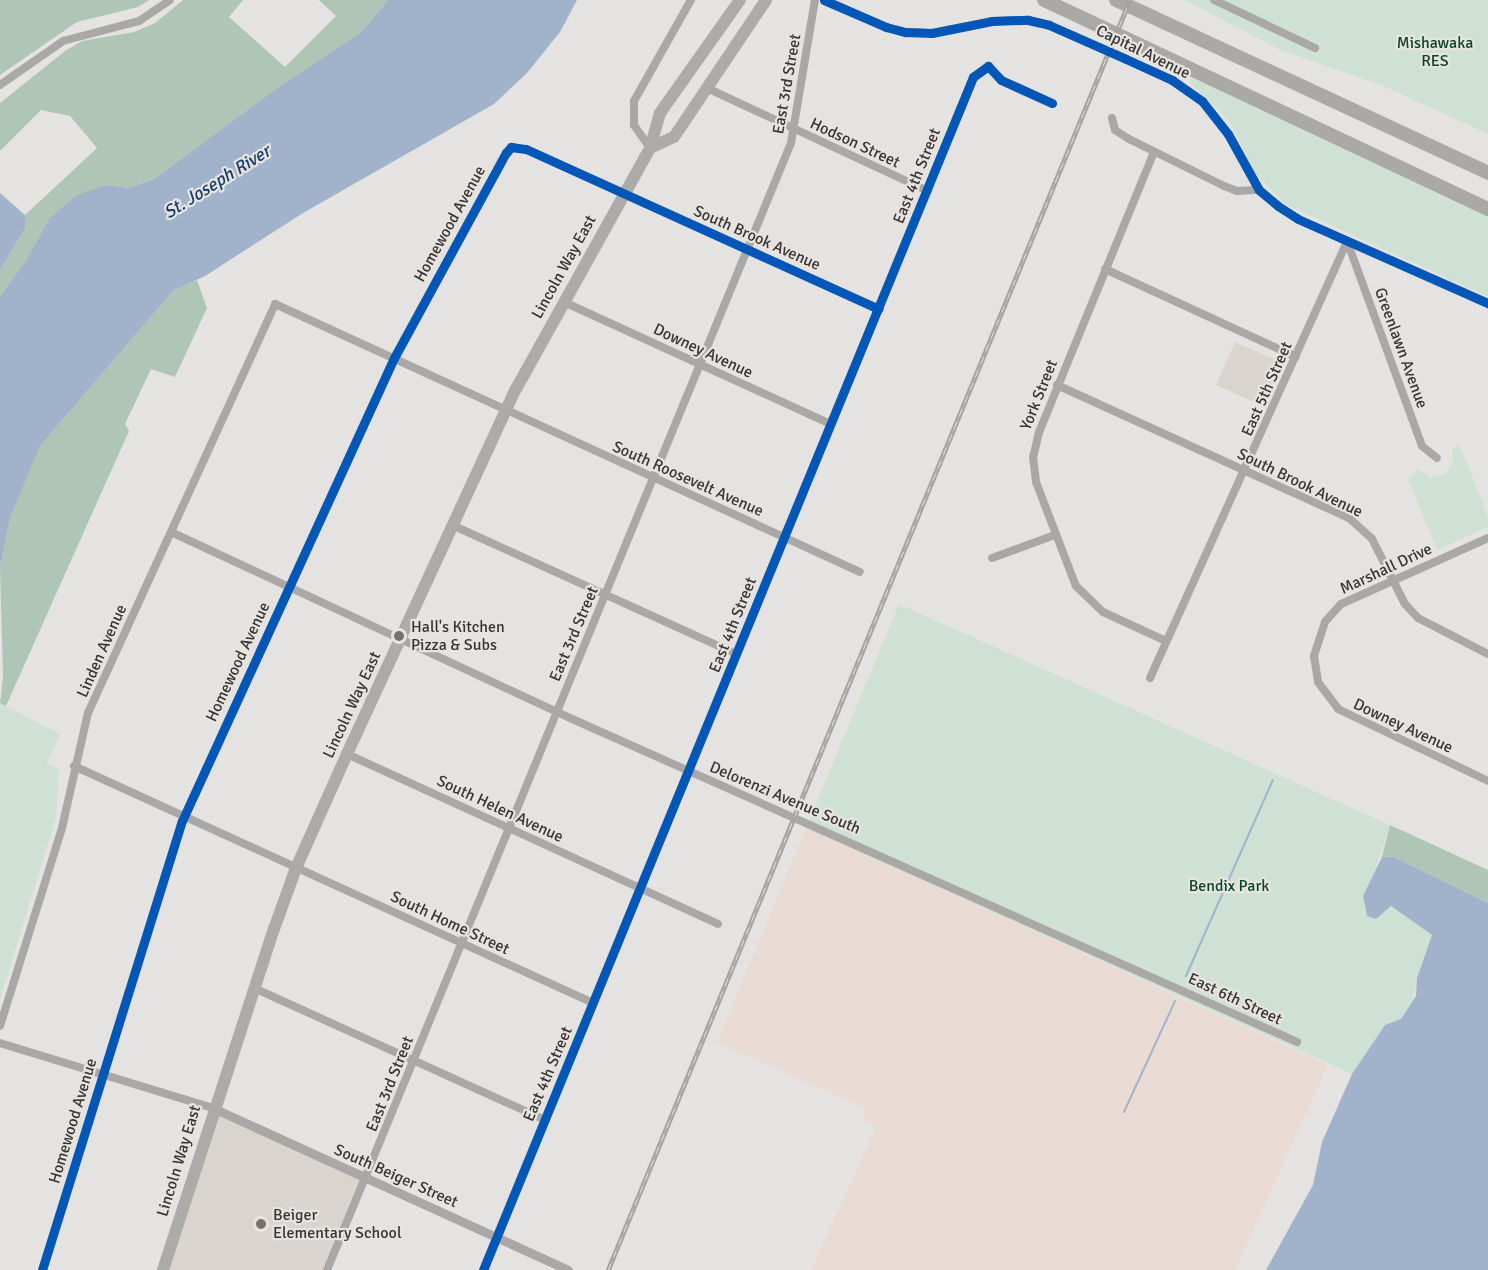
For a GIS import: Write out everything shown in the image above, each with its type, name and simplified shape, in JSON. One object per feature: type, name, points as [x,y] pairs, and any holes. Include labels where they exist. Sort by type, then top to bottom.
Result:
[{"type":"highway","name":"Capital Avenue","points":[[1044,0],[1488,208]]},
{"type":"highway","points":[[1116,0],[1488,173]]},
{"type":"main road","name":"Lincoln Way East","points":[[163,1270],[213,1108],[296,868],[347,754],[506,410],[623,193],[650,148],[660,113],[740,0]]},
{"type":"main road","name":"Lincoln Way East","points":[[650,148],[674,136],[766,0]]},
{"type":"street","points":[[0,85],[63,41],[139,21],[170,0]]},
{"type":"street","points":[[650,148],[634,125],[634,101],[691,0]]},
{"type":"street","name":"East 3rd Street","points":[[327,1270],[701,364],[795,130],[814,0]]},
{"type":"street","name":"Capital Avenue","points":[[824,0],[905,32],[932,33],[1010,19],[1049,25],[1068,32],[1172,81],[1202,101],[1228,134],[1259,190],[1298,219],[1488,303]]},
{"type":"street","points":[[1214,0],[1315,48]]},
{"type":"street","name":"East 4th Street","points":[[483,1270],[973,77],[988,66],[1001,80],[1052,103]]},
{"type":"street","name":"Hodson Street","points":[[707,88],[928,191]]},
{"type":"street","points":[[1112,118],[1115,130],[1154,152],[1237,191],[1259,190]]},
{"type":"street","name":"Homewood Avenue","points":[[42,1270],[184,817],[394,358],[506,153],[517,146],[561,166]]},
{"type":"street","name":"York Street","points":[[1154,152],[1058,385],[1033,457],[1036,482],[1076,586],[1092,604],[1166,641]]},
{"type":"street","name":"South Brook Avenue","points":[[561,166],[878,309]]},
{"type":"street","name":"East 5th Street","points":[[1150,678],[1347,241]]},
{"type":"street","name":"Greenlawn Avenue","points":[[1347,241],[1422,446],[1437,458]]},
{"type":"street","points":[[1105,269],[1296,357]]},
{"type":"street","name":"Downey Avenue","points":[[564,302],[831,424]]},
{"type":"street","name":"South Roosevelt Avenue","points":[[275,304],[860,572]]},
{"type":"street","name":"Linden Avenue","points":[[0,1026],[62,828],[74,766],[88,713],[275,304]]},
{"type":"street","name":"South Brook Avenue","points":[[1058,385],[1348,518],[1372,539],[1405,604],[1418,618],[1488,654]]},
{"type":"street","points":[[452,525],[737,654]]},
{"type":"street","name":"Delorenzi Avenue South","points":[[171,532],[557,712],[1161,980]]},
{"type":"street","points":[[992,558],[1055,535]]},
{"type":"street","name":"Marshall Drive","points":[[1318,682],[1315,648],[1325,622],[1341,604],[1392,579],[1488,538]]},
{"type":"street","name":"Downey Avenue","points":[[1318,682],[1325,697],[1348,716],[1488,781]]},
{"type":"street","name":"South Helen Avenue","points":[[347,754],[718,924]]},
{"type":"street","name":"South Home Street","points":[[74,766],[593,1004]]},
{"type":"street","name":"East 6th Street","points":[[1161,980],[1297,1042]]},
{"type":"street","points":[[254,988],[545,1120]]},
{"type":"street","points":[[0,1043],[213,1108]]},
{"type":"street","name":"South Beiger Street","points":[[213,1108],[568,1270]]},
{"type":"shaded area","points":[[1235,342],[1282,363],[1262,406],[1216,385]]},
{"type":"shaded area","points":[[806,828],[1328,1065],[1235,1270],[811,1270],[876,1127],[862,1120],[866,1109],[717,1042]]},
{"type":"shaded area","name":"Beiger Elementary School","points":[[213,1108],[365,1179],[327,1270],[163,1270]]},
{"type":"green space","points":[[0,0],[149,0],[138,7],[77,22],[0,75]]},
{"type":"green space","points":[[183,0],[243,0],[229,17],[285,67],[336,16],[319,0],[388,0],[361,32],[277,88],[154,179],[129,188],[106,185],[27,259],[0,296],[0,270],[25,229],[25,215],[97,148],[70,116],[41,110],[0,151],[0,103],[65,51],[82,41],[134,32],[155,23]]},
{"type":"green space","name":"Mishawaka RES","points":[[1184,0],[1488,0],[1488,134],[1386,87],[1281,50]]},
{"type":"green space","points":[[1191,78],[1258,105],[1488,216],[1488,297],[1285,204],[1255,173],[1229,120],[1189,82]]},
{"type":"green space","points":[[197,280],[207,308],[175,377],[151,369],[125,424],[129,431],[6,706],[0,703],[3,678],[0,567],[11,515],[25,477],[40,446],[173,291]]},
{"type":"green space","points":[[1460,445],[1488,517],[1488,527],[1437,550],[1408,479],[1418,469],[1431,477],[1445,474],[1453,462],[1452,449]]},
{"type":"green space","name":"Bendix Park","points":[[899,604],[1390,825],[1364,905],[1367,916],[1376,919],[1391,906],[1432,935],[1417,978],[1412,1005],[1401,1019],[1385,1025],[1352,1074],[806,828]]},
{"type":"green space","points":[[0,703],[60,734],[47,763],[59,769],[56,818],[0,999]]},
{"type":"green space","points":[[1390,825],[1488,870],[1488,903],[1394,857],[1382,857]]},
{"type":"water","name":"St. Joseph River","points":[[388,0],[577,0],[560,32],[527,73],[494,104],[303,213],[205,276],[173,291],[40,446],[11,515],[0,567],[0,296],[27,259],[50,218],[77,195],[106,185],[129,188],[154,179],[277,88],[361,32]]},
{"type":"water","points":[[0,193],[25,215],[25,229],[0,270]]},
{"type":"water","points":[[1382,857],[1394,857],[1488,903],[1488,1270],[1266,1270],[1313,1185],[1322,1142],[1352,1074],[1385,1025],[1401,1019],[1416,996],[1417,978],[1432,935],[1391,906],[1376,919],[1367,916],[1363,896]]},
{"type":"waterway","points":[[1186,976],[1273,780]]},
{"type":"waterway","points":[[1124,1112],[1175,1001]]},
{"type":"railway","points":[[608,1270],[1130,0]]},
{"type":"cycle path","points":[[824,0],[886,27],[905,32],[932,33],[992,21],[1028,20],[1049,25],[1126,59],[1172,80],[1202,101],[1228,134],[1259,190],[1278,206],[1298,219],[1488,303]]},
{"type":"cycle path","points":[[483,1270],[973,77],[988,66],[1001,80],[1052,103]]},
{"type":"cycle path","points":[[42,1270],[182,821],[394,358],[511,147],[526,149],[878,309]]},
{"type":"place","name":"Hall's Kitchen Pizza & Subs","points":[[399,636]]},
{"type":"place","name":"Beiger Elementary School","points":[[261,1224]]}]
